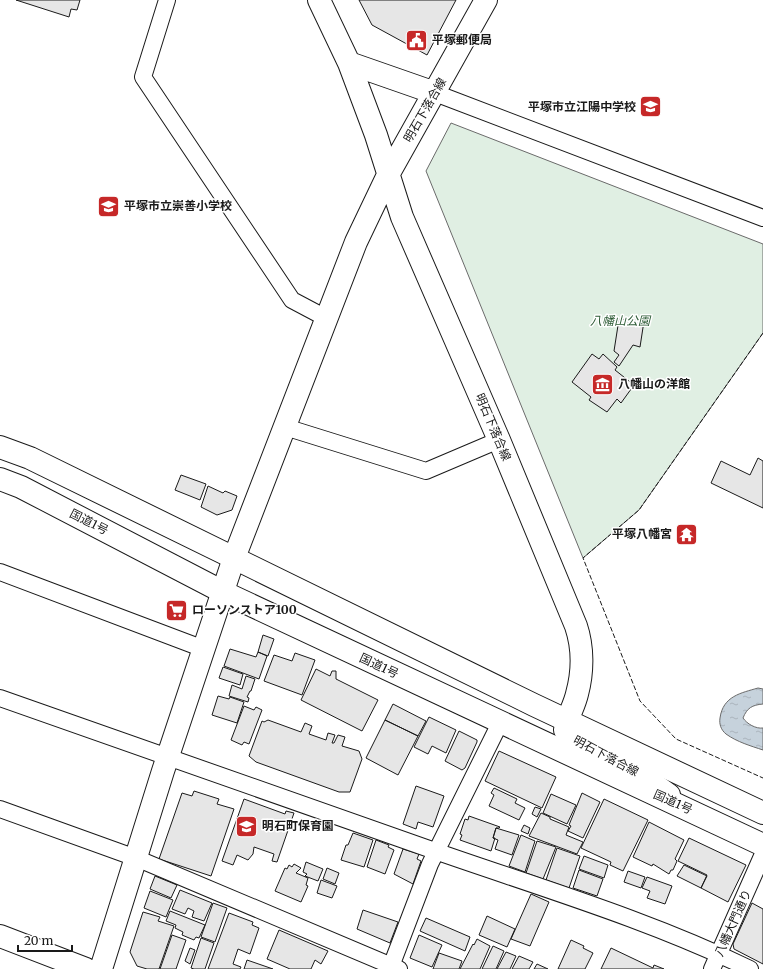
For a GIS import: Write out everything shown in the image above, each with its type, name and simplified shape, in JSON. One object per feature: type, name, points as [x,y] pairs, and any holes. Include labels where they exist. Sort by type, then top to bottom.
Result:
[{"type":"main road","points":[[101,969],[168,758],[234,558],[356,242],[388,176],[376,135],[349,63],[319,0]]},
{"type":"main road","name":"明石下落合線","points":[[486,0],[388,176],[402,217],[499,440],[580,640],[581,675],[577,695],[565,730],[569,738],[630,767],[692,810]]},
{"type":"main road","points":[[349,63],[435,93]]},
{"type":"main road","points":[[0,447],[30,458],[567,721],[763,813]]},
{"type":"main road","name":"国道1号","points":[[0,478],[21,486],[223,592],[500,723],[692,810],[763,845]]},
{"type":"main road","points":[[437,657],[459,682],[494,700],[500,711],[500,723]]},
{"type":"main road","points":[[0,936],[86,969]]},
{"type":"street","points":[[167,0],[143,78],[292,300],[326,318]]},
{"type":"street","points":[[435,93],[763,218]]},
{"type":"street","points":[[285,427],[426,471],[499,440]]},
{"type":"street","points":[[0,572],[204,649]]},
{"type":"street","points":[[0,698],[437,852],[587,901],[719,954],[750,969]]},
{"type":"street","points":[[0,809],[136,858],[394,968],[430,864],[500,723]]},
{"type":"street","name":"八幡大門通り","points":[[712,969],[763,854]]},
{"type":"green space","name":"八幡山公園","points":[[451,123],[763,244],[763,333],[639,510],[583,558],[426,171]]},
{"type":"water","points":[[758,688],[763,689],[763,704],[750,708],[743,718],[752,726],[763,728],[763,750],[744,744],[730,737],[723,731],[720,722],[722,711],[729,700],[739,694]]},
{"type":"building","points":[[16,0],[80,0],[77,10],[71,9],[69,17]]},
{"type":"building","name":"平塚郵便局","points":[[359,0],[456,0],[427,55],[372,25]]},
{"type":"building","points":[[619,319],[644,321],[640,347],[633,345],[619,366],[614,362],[619,355],[614,351]]},
{"type":"building","name":"八幡山の洋館","points":[[592,354],[599,359],[603,354],[617,367],[615,370],[634,385],[621,403],[617,399],[607,412],[589,400],[591,397],[572,382]]},
{"type":"building","points":[[758,458],[763,461],[763,508],[711,483],[721,461],[750,475]]},
{"type":"building","points":[[181,475],[206,484],[200,500],[175,490]]},
{"type":"building","points":[[208,486],[223,493],[225,491],[237,496],[232,510],[217,515],[201,507]]},
{"type":"building","points":[[263,635],[274,639],[268,656],[258,652]]},
{"type":"building","points":[[230,649],[256,657],[258,652],[267,656],[259,679],[224,666]]},
{"type":"building","points":[[295,653],[315,660],[302,695],[264,681],[274,655],[292,661]]},
{"type":"building","points":[[223,667],[243,674],[240,685],[219,678]]},
{"type":"building","points":[[316,669],[330,676],[332,671],[336,671],[336,679],[378,700],[362,731],[301,700]]},
{"type":"building","points":[[246,676],[255,679],[251,691],[247,697],[249,698],[248,702],[229,696],[232,685],[242,689]]},
{"type":"building","points":[[218,696],[229,699],[230,697],[244,702],[237,723],[212,715]]},
{"type":"building","points":[[393,704],[426,721],[418,736],[385,720]]},
{"type":"building","points":[[244,706],[254,710],[256,707],[262,710],[249,744],[244,742],[242,745],[231,740]]},
{"type":"building","points":[[429,717],[456,730],[446,753],[432,746],[428,754],[414,747]]},
{"type":"building","points":[[268,720],[301,732],[305,723],[312,726],[309,734],[326,740],[328,733],[335,735],[332,743],[334,743],[338,735],[345,737],[342,746],[359,751],[362,759],[350,792],[339,792],[256,762],[249,756],[262,721],[264,722]]},
{"type":"building","points":[[385,720],[418,736],[398,775],[366,758]]},
{"type":"building","points":[[459,731],[477,740],[465,768],[462,770],[445,761]]},
{"type":"building","points":[[499,751],[556,777],[542,808],[485,781]]},
{"type":"building","points":[[416,786],[444,796],[433,827],[418,822],[416,829],[403,824]]},
{"type":"building","points":[[494,788],[517,799],[515,803],[525,808],[519,820],[489,806],[494,795],[491,793]]},
{"type":"building","points":[[194,791],[219,799],[217,804],[234,809],[211,876],[159,859],[182,793],[192,796]]},
{"type":"building","points":[[582,793],[600,802],[583,838],[568,831]]},
{"type":"building","points":[[551,794],[576,805],[567,824],[543,813]]},
{"type":"building","points":[[244,799],[285,814],[286,811],[294,813],[277,862],[272,861],[274,854],[254,847],[253,854],[248,860],[237,855],[233,865],[222,861]]},
{"type":"building","points":[[604,799],[648,820],[623,871],[610,865],[611,862],[581,848]]},
{"type":"building","points":[[535,807],[541,809],[537,817],[532,814]]},
{"type":"building","points":[[541,813],[550,817],[550,819],[569,827],[566,835],[583,842],[577,854],[529,836]]},
{"type":"building","points":[[469,816],[500,827],[496,828],[491,851],[460,840],[462,835],[460,834],[465,819],[468,820]]},
{"type":"building","points":[[649,822],[684,840],[675,859],[677,861],[673,870],[671,870],[669,874],[653,864],[652,866],[633,857]]},
{"type":"building","points":[[524,825],[530,828],[528,834],[521,831]]},
{"type":"building","points":[[496,828],[519,835],[512,855],[495,849],[498,840],[493,838]]},
{"type":"building","points":[[353,833],[373,840],[364,867],[341,860],[346,845],[348,845]]},
{"type":"building","points":[[521,835],[535,841],[525,872],[509,866]]},
{"type":"building","points":[[689,838],[746,865],[728,902],[701,888],[707,875],[678,861]]},
{"type":"building","points":[[376,840],[389,845],[388,847],[394,850],[385,874],[367,867]]},
{"type":"building","points":[[537,841],[556,847],[543,879],[526,873]]},
{"type":"building","points":[[557,848],[580,856],[569,888],[546,880]]},
{"type":"building","points":[[403,849],[419,854],[417,859],[421,861],[413,884],[394,874]]},
{"type":"building","points":[[584,856],[608,865],[604,878],[579,869]]},
{"type":"building","points":[[306,862],[323,869],[318,881],[305,876],[307,874],[303,872]]},
{"type":"building","points":[[294,864],[301,868],[296,873],[308,878],[306,885],[308,886],[301,902],[275,891],[285,868],[287,869],[289,865],[292,867]]},
{"type":"building","points":[[684,865],[707,876],[701,888],[677,876]]},
{"type":"building","points":[[327,868],[339,873],[335,884],[323,879]]},
{"type":"building","points":[[579,870],[603,879],[597,896],[573,888]]},
{"type":"building","points":[[628,871],[645,877],[641,888],[624,882]]},
{"type":"building","points":[[155,876],[177,885],[171,898],[150,889]]},
{"type":"building","points":[[647,877],[672,886],[665,904],[647,898],[650,891],[642,888]]},
{"type":"building","points":[[321,880],[337,886],[332,898],[317,893]]},
{"type":"building","points":[[180,890],[212,903],[204,921],[192,917],[194,911],[188,908],[185,914],[172,909]]},
{"type":"building","points":[[150,891],[173,900],[166,917],[144,908]]},
{"type":"building","points":[[531,894],[549,902],[530,946],[511,939]]},
{"type":"building","points":[[213,903],[227,908],[215,942],[201,937]]},
{"type":"building","points":[[752,903],[763,909],[763,964],[734,949],[733,944]]},
{"type":"building","points":[[363,910],[398,922],[390,943],[357,929]]},
{"type":"building","points":[[170,911],[205,925],[199,938],[196,937],[194,940],[182,935],[183,932],[175,928],[176,925],[166,921]]},
{"type":"building","points":[[143,912],[160,917],[158,921],[174,926],[159,969],[147,969],[137,966],[130,952]]},
{"type":"building","points":[[229,913],[253,922],[252,925],[259,928],[250,954],[238,949],[233,964],[241,967],[240,969],[208,969]]},
{"type":"building","points":[[487,916],[515,929],[507,947],[479,935]]},
{"type":"building","points":[[426,918],[470,937],[465,951],[420,931]]},
{"type":"building","points":[[279,930],[328,951],[321,964],[315,960],[311,969],[290,969],[267,959]]},
{"type":"building","points":[[172,935],[186,940],[176,969],[160,969]]},
{"type":"building","points":[[419,935],[442,945],[432,967],[410,958]]},
{"type":"building","points":[[201,938],[214,943],[205,969],[194,969],[191,968]]},
{"type":"building","points":[[477,939],[490,946],[480,969],[460,969],[473,944],[474,945]]},
{"type":"building","points":[[571,940],[584,946],[583,948],[593,953],[585,969],[558,969]]},
{"type":"building","points":[[493,946],[504,951],[496,969],[482,969]]},
{"type":"building","points":[[190,948],[195,950],[190,964],[185,961]]},
{"type":"building","points":[[611,948],[653,968],[654,965],[664,969],[601,969]]},
{"type":"building","points":[[506,952],[516,956],[510,969],[497,969]]},
{"type":"building","points":[[439,953],[462,961],[459,969],[433,969]]},
{"type":"building","points":[[519,956],[533,962],[529,969],[512,969]]},
{"type":"building","points":[[247,960],[273,969],[244,969]]},
{"type":"building","points":[[537,964],[548,969],[534,969]]},
{"type":"fence","points":[[763,333],[639,510],[583,558],[640,701],[676,739],[763,778]]},
{"type":"place","name":"平塚郵便局","points":[[417,40]]},
{"type":"place","name":"平塚市立江陽中学校","points":[[651,107]]},
{"type":"place","name":"平塚市立崇善小学校","points":[[109,206]]},
{"type":"place","name":"八幡山の洋館","points":[[603,384]]},
{"type":"place","name":"平塚八幡宮","points":[[687,534]]},
{"type":"place","name":"ローソンストア100","points":[[176,610]]},
{"type":"place","name":"明石町保育園","points":[[247,826]]}]
